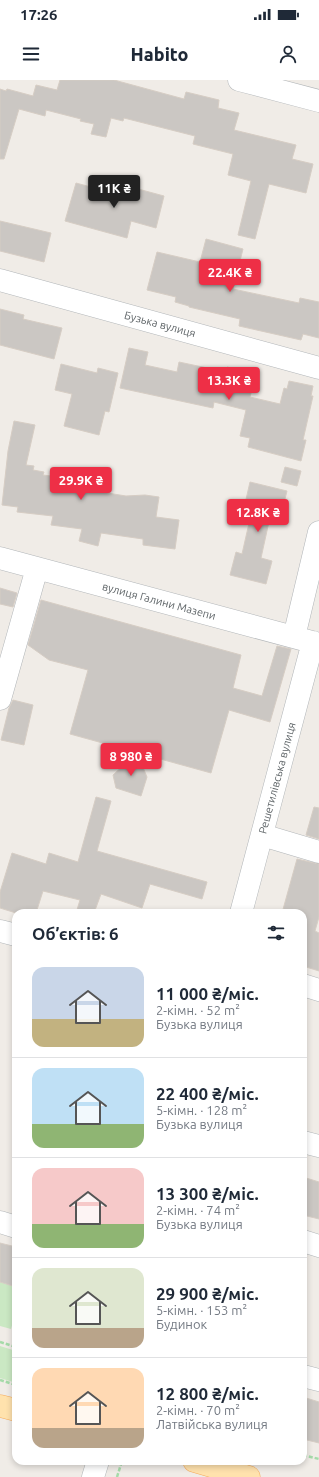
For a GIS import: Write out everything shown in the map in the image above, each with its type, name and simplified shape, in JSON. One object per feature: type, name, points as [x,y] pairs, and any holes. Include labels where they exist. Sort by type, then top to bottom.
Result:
[{"type":"main road","points":[[0,1406],[12,1409]]},
{"type":"main road","points":[[210,1465],[249,1477]]},
{"type":"street","points":[[239,80],[319,101]]},
{"type":"street","name":"Бузька вулиця","points":[[0,280],[319,368]]},
{"type":"street","name":"Решетилівська вулиця","points":[[242,909],[262,835],[309,641],[319,532]]},
{"type":"street","name":"вулиця Галини Мазепи","points":[[0,558],[309,641]]},
{"type":"street","points":[[0,700],[37,568]]},
{"type":"street","points":[[262,835],[319,852]]},
{"type":"street","points":[[0,931],[12,934]]},
{"type":"street","points":[[307,986],[319,990]]},
{"type":"street","points":[[307,1143],[319,1146]]},
{"type":"street","points":[[0,1222],[12,1226]]},
{"type":"street","points":[[307,1242],[319,1246]]},
{"type":"street","points":[[307,1377],[319,1380]]},
{"type":"street","points":[[93,1477],[97,1465]]},
{"type":"path","points":[[0,1342],[12,1346]]},
{"type":"path","points":[[0,1380],[12,1384]]},
{"type":"path","points":[[307,1456],[319,1459]]},
{"type":"path","points":[[117,1477],[121,1465]]},
{"type":"green space","points":[[0,1282],[12,1286],[12,1325],[11,1329],[0,1326]]},
{"type":"green space","points":[[0,1346],[12,1350],[12,1382],[0,1378]]},
{"type":"building","points":[[60,80],[114,80],[184,99],[186,92],[219,100],[218,108],[239,113],[234,130],[296,145],[292,159],[313,164],[306,193],[269,184],[255,239],[238,235],[251,181],[228,175],[233,154],[193,144],[195,136],[124,118],[123,121],[111,118],[106,137],[91,134],[94,124],[80,121],[81,119],[46,110],[45,116],[19,109],[4,159],[0,159],[0,89],[6,91],[7,89],[33,96],[36,85],[57,90]]},
{"type":"building","points":[[76,183],[124,196],[127,186],[164,196],[156,228],[131,221],[127,238],[65,221]]},
{"type":"building","points":[[0,221],[51,233],[44,262],[0,251]]},
{"type":"building","points":[[206,239],[243,249],[233,289],[299,303],[300,298],[319,302],[319,338],[303,334],[301,340],[239,326],[240,319],[189,307],[175,302],[176,297],[147,290],[157,252],[200,262]]},
{"type":"building","points":[[0,309],[24,315],[23,319],[62,328],[54,359],[0,345]]},
{"type":"building","points":[[129,348],[148,352],[145,365],[177,372],[179,362],[226,372],[227,367],[256,374],[250,397],[280,404],[284,388],[287,389],[289,381],[313,386],[311,396],[313,396],[303,440],[306,440],[301,461],[248,447],[250,438],[240,436],[246,410],[214,402],[213,408],[120,388]]},
{"type":"building","points":[[61,364],[97,373],[98,368],[118,373],[109,412],[105,411],[99,435],[64,426],[72,394],[55,390]]},
{"type":"building","points":[[14,421],[35,425],[26,465],[34,466],[33,470],[44,472],[43,475],[96,482],[95,491],[126,496],[145,495],[159,497],[156,517],[179,520],[175,549],[143,545],[143,539],[101,533],[98,546],[79,541],[82,529],[51,525],[53,516],[17,512],[18,507],[2,505],[8,451]]},
{"type":"building","points":[[285,467],[301,471],[297,486],[281,482]]},
{"type":"building","points":[[250,482],[287,491],[282,511],[272,508],[261,558],[272,561],[266,584],[230,575],[236,552],[242,554],[252,510],[244,508]]},
{"type":"building","points":[[0,588],[17,593],[13,607],[0,604]]},
{"type":"building","points":[[41,600],[241,655],[233,688],[262,696],[277,646],[291,649],[270,722],[229,710],[211,773],[70,734],[88,670],[49,660],[28,645]]},
{"type":"building","points":[[13,700],[33,705],[24,745],[1,740],[9,708]]},
{"type":"building","points":[[137,753],[147,777],[141,796],[116,788],[113,775]]},
{"type":"building","points":[[96,797],[111,801],[97,851],[207,882],[202,899],[150,884],[142,908],[101,894],[95,909],[77,909],[80,900],[43,891],[37,909],[12,909],[12,912],[0,908],[0,892],[12,853],[46,864],[49,853],[78,862]]},
{"type":"building","points":[[314,807],[319,808],[319,839],[306,835]]},
{"type":"building","points":[[297,859],[319,864],[319,917],[315,931],[319,933],[319,971],[307,967],[307,909],[283,909]]},
{"type":"building","points":[[307,1178],[319,1182],[319,1219],[307,1216]]},
{"type":"building","points":[[0,1243],[12,1246],[12,1286],[0,1282]]},
{"type":"building","points":[[307,1398],[319,1402],[319,1443],[307,1440]]}]
